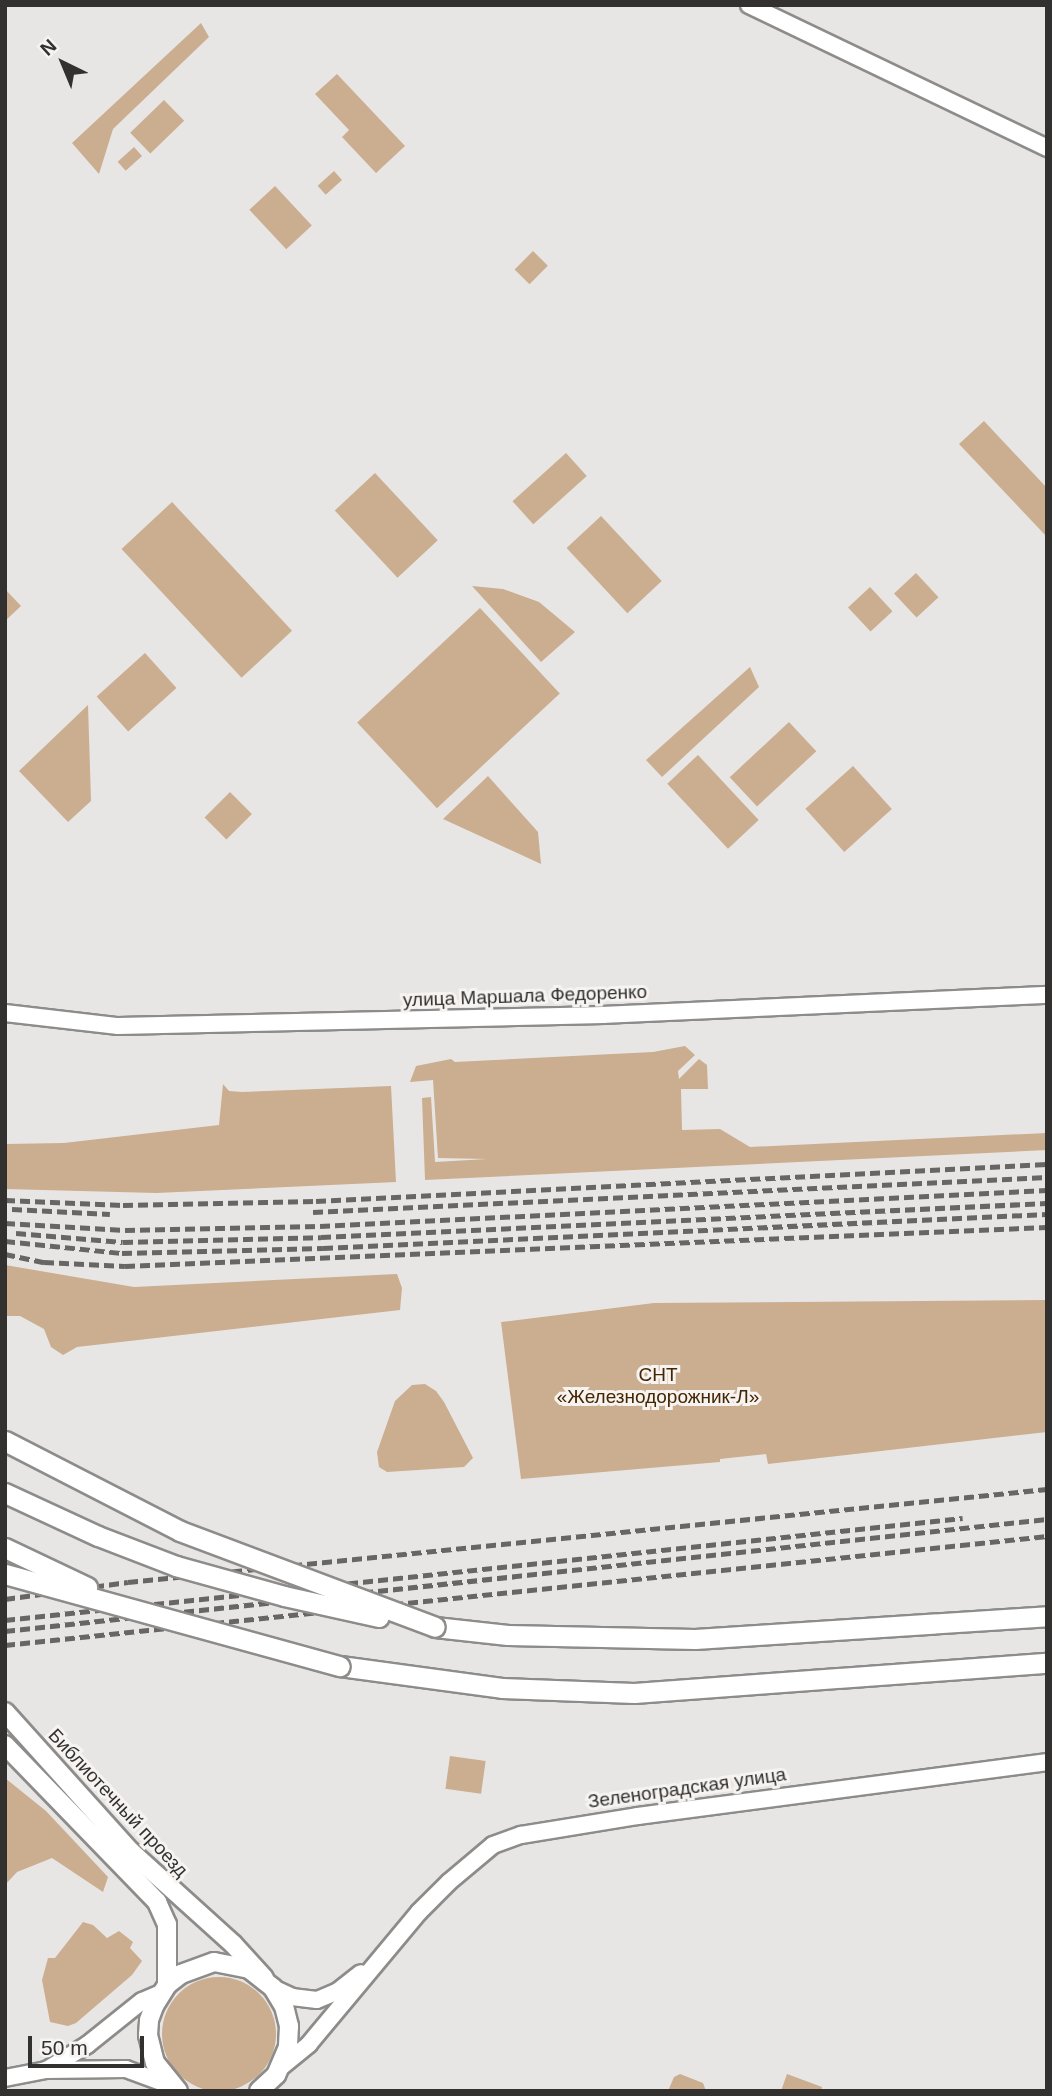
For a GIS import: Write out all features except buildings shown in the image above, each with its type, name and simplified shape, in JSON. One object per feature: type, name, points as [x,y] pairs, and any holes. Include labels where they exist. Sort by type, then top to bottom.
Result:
[{"type":"main road","points":[[5,1441],[180,1531],[435,1627]]},
{"type":"main road","points":[[5,1493],[98,1536],[176,1566],[284,1597],[435,1627],[508,1635],[695,1639],[1047,1616]]},
{"type":"main road","points":[[5,1548],[126,1605]]},
{"type":"main road","points":[[5,1574],[126,1605],[215,1634],[340,1666],[502,1688],[634,1693],[1047,1663]]},
{"type":"main road","name":"Библиотечный проезд","points":[[5,1712],[131,1852],[233,1944],[268,1983],[284,2006],[289,2026],[288,2047],[277,2077]]},
{"type":"main road","name":"Библиотечный проезд","points":[[5,1745],[157,1902],[167,1924],[164,1989]]},
{"type":"main road","points":[[175,2088],[162,2076],[150,2049],[149,2020],[164,1989],[181,1973],[214,1962],[240,1966],[268,1983]]},
{"type":"main road","points":[[259,2091],[277,2077]]},
{"type":"street","points":[[749,5],[1047,148]]},
{"type":"street","name":"улица Маршала Федоренко","points":[[5,1013],[118,1026],[604,1015],[1047,995]]},
{"type":"street","name":"Зеленоградская улица","points":[[277,2077],[309,2044],[419,1912],[475,1858],[493,1845],[521,1835],[797,1793],[1047,1762]]},
{"type":"street","name":"Зеленоградская улица","points":[[268,1983],[304,2000],[324,1998],[338,1991],[382,1956]]},
{"type":"street","points":[[46,2070],[78,2051],[142,2001],[164,1989]]},
{"type":"street","points":[[5,2078],[46,2070],[126,2069],[175,2088]]},
{"type":"green space","points":[[201,23],[209,37],[113,129],[99,174],[72,143]]},
{"type":"green space","points":[[337,74],[405,146],[376,173],[342,137],[349,130],[315,94]]},
{"type":"green space","points":[[164,100],[184,121],[150,154],[130,133]]},
{"type":"green space","points":[[134,147],[142,156],[126,171],[118,162]]},
{"type":"green space","points":[[334,171],[342,180],[326,195],[318,186]]},
{"type":"green space","points":[[275,186],[312,225],[286,249],[249,210]]},
{"type":"green space","points":[[533,251],[548,266],[529,284],[515,269]]},
{"type":"green space","points":[[984,421],[1047,488],[1047,537],[959,444]]},
{"type":"green space","points":[[566,453],[587,476],[533,524],[512,501]]},
{"type":"green space","points":[[375,473],[438,540],[398,578],[335,511]]},
{"type":"green space","points":[[172,502],[292,631],[242,678],[122,549]]},
{"type":"green space","points":[[601,516],[662,581],[627,613],[567,548]]},
{"type":"green space","points":[[916,573],[939,597],[917,618],[894,593]]},
{"type":"green space","points":[[472,586],[503,589],[539,602],[575,632],[541,662]]},
{"type":"green space","points":[[870,587],[893,611],[871,632],[848,607]]},
{"type":"green space","points":[[5,589],[21,606],[5,621]]},
{"type":"green space","points":[[480,608],[560,694],[437,808],[357,723]]},
{"type":"green space","points":[[145,653],[176,688],[128,731],[97,696]]},
{"type":"green space","points":[[750,667],[759,687],[662,777],[646,760]]},
{"type":"green space","points":[[88,705],[91,801],[68,822],[19,771]]},
{"type":"green space","points":[[789,722],[816,751],[757,806],[730,777]]},
{"type":"green space","points":[[698,755],[759,820],[728,849],[667,784]]},
{"type":"green space","points":[[853,766],[892,809],[844,852],[805,809]]},
{"type":"green space","points":[[488,776],[538,832],[541,864],[443,819]]},
{"type":"green space","points":[[230,792],[252,814],[226,839],[205,817]]},
{"type":"green space","points":[[685,1046],[695,1055],[678,1071],[679,1079],[699,1059],[707,1065],[708,1089],[681,1089],[682,1130],[720,1129],[750,1147],[1047,1133],[1047,1150],[425,1180],[422,1098],[431,1097],[435,1162],[487,1159],[438,1158],[433,1080],[410,1082],[416,1066],[451,1059],[455,1062],[653,1052]]},
{"type":"green space","points":[[223,1084],[229,1091],[242,1092],[391,1086],[396,1182],[156,1193],[5,1189],[5,1144],[64,1143],[219,1125]]},
{"type":"green space","points":[[5,1265],[134,1287],[397,1274],[402,1288],[400,1310],[77,1347],[63,1355],[51,1347],[44,1329],[20,1316],[5,1316]]},
{"type":"green space","name":"СНТ «Железнодорожник-Л»","points":[[1047,1300],[1047,1432],[768,1464],[766,1454],[720,1459],[720,1462],[521,1479],[501,1322],[654,1303]]},
{"type":"green space","points":[[425,1384],[436,1391],[444,1402],[473,1458],[464,1467],[387,1472],[379,1467],[377,1452],[395,1401],[412,1385]]},
{"type":"green space","points":[[450,1756],[486,1761],[481,1794],[445,1789]]},
{"type":"green space","points":[[5,1778],[46,1811],[108,1877],[103,1892],[52,1858],[17,1872],[5,1885]]},
{"type":"green space","points":[[83,1922],[93,1925],[107,1938],[119,1931],[133,1942],[130,1948],[142,1961],[132,1975],[76,2023],[68,2026],[50,2022],[42,1980],[48,1958],[55,1958]]},
{"type":"green space","points":[[219,1977],[241,1981],[251,1986],[267,2002],[272,2012],[276,2034],[272,2056],[267,2066],[251,2082],[241,2087],[219,2091],[197,2087],[187,2082],[171,2066],[166,2056],[162,2034],[166,2012],[171,2002],[187,1986],[197,1981]]},
{"type":"green space","points":[[680,2074],[703,2083],[706,2091],[668,2091],[674,2077]]},
{"type":"green space","points":[[787,2074],[822,2087],[821,2091],[781,2091]]},
{"type":"railway","points":[[5,1200],[123,1205],[316,1201],[1047,1164]]},
{"type":"railway","points":[[313,1212],[1047,1177]]},
{"type":"railway","points":[[5,1223],[125,1230],[320,1226],[1047,1190]]},
{"type":"railway","points":[[16,1233],[123,1242],[321,1237],[1047,1203]]},
{"type":"railway","points":[[12,1209],[110,1214]]},
{"type":"railway","points":[[5,1241],[122,1253],[323,1248],[1047,1214]]},
{"type":"railway","points":[[5,1254],[44,1262],[125,1266],[1047,1227]]},
{"type":"railway","points":[[5,1599],[128,1582],[1047,1489]]},
{"type":"railway","points":[[5,1620],[963,1518]]},
{"type":"railway","points":[[5,1631],[1047,1519]]},
{"type":"railway","points":[[5,1645],[1047,1536]]}]
